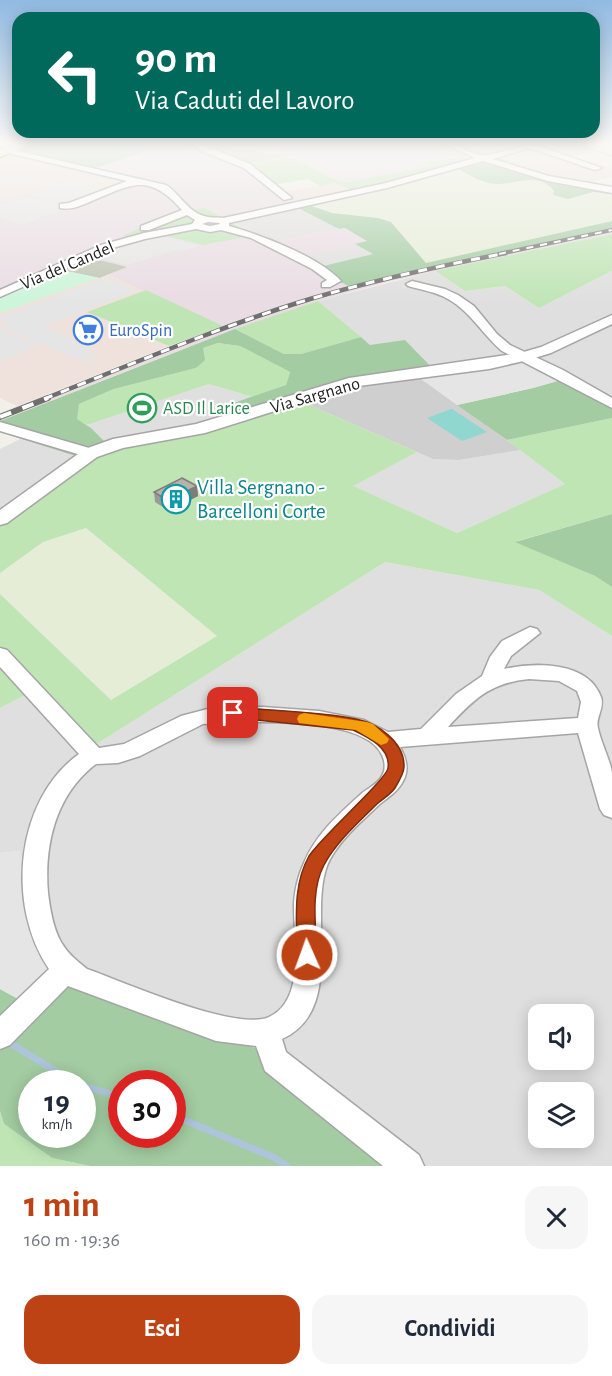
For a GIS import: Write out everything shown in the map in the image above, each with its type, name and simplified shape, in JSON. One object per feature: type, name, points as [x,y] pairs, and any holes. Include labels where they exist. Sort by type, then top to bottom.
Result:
[{"type":"street","points":[[63,206],[70,206],[90,196]]},
{"type":"street","points":[[175,196],[200,223]]},
{"type":"street","points":[[222,224],[340,196]]},
{"type":"street","name":"Via del Candel","points":[[134,238],[132,235],[134,233],[188,211]]},
{"type":"street","name":"Via del Candel","points":[[0,294],[85,255],[134,238],[200,223],[210,229],[222,224]]},
{"type":"street","points":[[222,224],[255,236],[316,267],[335,281],[326,285]]},
{"type":"street","points":[[412,284],[441,291],[463,302],[498,342],[612,404]]},
{"type":"street","name":"Via Sargnano","points":[[0,519],[91,453],[119,443],[199,429],[349,383],[489,364],[523,357],[546,350],[612,319]]},
{"type":"street","points":[[0,426],[91,453]]},
{"type":"street","points":[[490,679],[494,663],[501,653],[513,642],[530,633]]},
{"type":"street","points":[[0,655],[93,755],[117,757],[178,725],[218,713],[356,725],[367,728],[391,749],[396,768],[388,786],[374,796],[333,839],[316,861],[309,880],[306,905],[308,979],[306,992],[300,1007],[289,1020],[266,1032],[251,1034],[216,1028],[78,978],[65,971],[51,951],[41,923],[36,891],[39,837],[56,794],[68,775],[93,755]]},
{"type":"street","points":[[427,737],[467,695],[490,679],[535,672],[563,675],[574,679],[589,692],[591,700],[586,725],[612,808]]},
{"type":"street","points":[[383,740],[586,725]]},
{"type":"street","points":[[6,1029],[65,971]]},
{"type":"street","points":[[266,1032],[274,1062],[408,1166]]},
{"type":"shaded area","points":[[0,196],[20,196],[0,203]]},
{"type":"shaded area","points":[[20,196],[36,196],[69,205],[92,196],[282,196],[294,206],[154,233],[255,235],[270,243],[345,228],[368,241],[298,258],[350,287],[429,267],[612,229],[612,234],[391,281],[318,301],[175,352],[0,421],[0,413],[222,326],[108,274],[126,267],[84,256],[0,291],[0,203]]},
{"type":"shaded area","points":[[28,196],[69,207],[21,225],[0,217],[0,205]]},
{"type":"shaded area","points":[[36,196],[92,196],[68,205]]},
{"type":"shaded area","points":[[38,196],[88,196],[69,204]]},
{"type":"shaded area","points":[[281,196],[342,196],[294,206]]},
{"type":"shaded area","points":[[343,196],[565,196],[568,199],[577,196],[612,196],[612,221],[426,263],[391,222],[378,218],[332,213],[306,204]]},
{"type":"shaded area","points":[[294,206],[339,229],[270,243],[227,219]]},
{"type":"shaded area","points":[[158,235],[200,246],[182,251],[176,250],[128,265],[89,256]]},
{"type":"shaded area","points":[[355,244],[374,254],[315,268],[297,258]]},
{"type":"shaded area","points":[[84,256],[127,267],[99,278],[57,269]]},
{"type":"shaded area","points":[[435,271],[465,291],[505,286],[539,308],[612,271],[612,402],[438,374],[370,345],[318,301]]},
{"type":"shaded area","points":[[108,274],[146,290],[88,312],[169,346],[17,406],[0,398],[0,313]]},
{"type":"shaded area","points":[[106,278],[138,290],[43,326],[93,349],[87,352],[97,356],[84,362],[1,327],[8,324],[0,320],[0,317]]},
{"type":"shaded area","points":[[0,328],[39,346],[0,361]]},
{"type":"shaded area","points":[[529,357],[572,377],[457,405],[417,376]]},
{"type":"shaded area","points":[[417,376],[521,450],[459,460],[433,459],[291,397],[308,392]]},
{"type":"shaded area","points":[[209,384],[253,397],[229,405],[239,413],[231,417],[108,445],[87,425]]},
{"type":"shaded area","points":[[452,409],[487,432],[462,441],[427,418]]},
{"type":"shaded area","points":[[22,438],[82,458],[0,525],[0,449]]},
{"type":"shaded area","points":[[521,450],[565,484],[457,533],[352,486],[417,452],[433,459],[459,460]]},
{"type":"shaded area","points":[[86,528],[217,636],[111,700],[0,594],[0,573],[43,542]]},
{"type":"shaded area","points":[[385,562],[539,590],[612,636],[612,1166],[412,1166],[63,980],[33,933],[20,851],[0,853],[0,708],[37,689],[95,745]]},
{"type":"shaded area","points":[[20,851],[33,933],[63,980],[33,1007],[0,989],[0,853]]},
{"type":"green space","points":[[558,196],[577,196],[568,199]]},
{"type":"green space","points":[[306,204],[332,213],[378,218],[391,222],[426,263],[612,221],[612,229],[429,267],[350,287],[315,268],[373,254],[355,244],[367,241],[345,228],[339,229],[294,206]]},
{"type":"green space","points":[[204,208],[255,235],[203,245],[154,233],[132,238],[123,236],[171,213]]},
{"type":"green space","points":[[612,234],[612,271],[539,308],[505,286],[465,291],[435,271]]},
{"type":"green space","points":[[57,269],[99,278],[0,313],[0,295]]},
{"type":"green space","points":[[146,290],[223,326],[169,346],[87,312]]},
{"type":"green space","points":[[318,301],[361,337],[301,354],[284,354],[235,329]]},
{"type":"green space","points":[[235,329],[284,354],[301,354],[361,337],[370,345],[405,340],[438,374],[308,392],[239,413],[228,405],[286,385],[290,372],[240,346],[218,343],[203,348],[205,360],[196,368],[114,389],[79,404],[77,419],[91,428],[108,445],[82,458],[0,432],[0,421]]},
{"type":"green space","points":[[218,343],[240,346],[290,372],[286,385],[253,397],[209,384],[87,425],[76,419],[79,404],[114,389],[196,368],[203,348]]},
{"type":"green space","points":[[572,377],[612,402],[612,418],[507,440],[457,405],[533,388]]},
{"type":"green space","points":[[291,397],[417,452],[353,486],[457,533],[565,484],[507,440],[612,418],[612,514],[517,541],[595,576],[612,587],[612,636],[539,590],[385,562],[95,745],[37,689],[0,708],[0,594],[111,700],[217,636],[86,528],[43,542],[0,573],[0,525],[82,458],[185,430]]},
{"type":"green space","points":[[612,514],[612,587],[595,576],[515,542]]},
{"type":"green space","points":[[63,980],[258,1049],[412,1166],[90,1166],[52,1158],[38,1148],[96,1148],[96,1070],[18,1070],[18,1134],[4,1124],[0,1111],[0,989],[33,1007]]},
{"type":"green space","points":[[0,1111],[4,1124],[18,1134],[18,1148],[38,1148],[52,1158],[90,1166],[0,1166]]},
{"type":"building","points":[[182,478],[197,486],[168,501],[154,492]]},
{"type":"waterway","points":[[0,1037],[54,1070]]},
{"type":"waterway","points":[[96,1090],[108,1093]]},
{"type":"waterway","points":[[186,1121],[273,1157],[287,1166]]},
{"type":"railway","points":[[499,254],[612,230]]},
{"type":"railway","points":[[44,399],[209,334],[310,299],[407,274],[506,253]]},
{"type":"railway","points":[[0,417],[48,398]]},
{"type":"slow traffic","points":[[304,719],[356,725],[376,733],[381,739]]},
{"type":"place","name":"EuroSpin","points":[[88,330]]},
{"type":"place","name":"ASD Il Larice","points":[[142,408]]},
{"type":"place","name":"Villa Sergnano - Barcelloni Corte","points":[[176,499]]},
{"type":"route","points":[[233,713],[345,723],[367,728],[376,733],[391,749],[394,758],[396,768],[388,786],[374,796],[333,839],[316,861],[309,880],[306,905],[307,955]]}]
